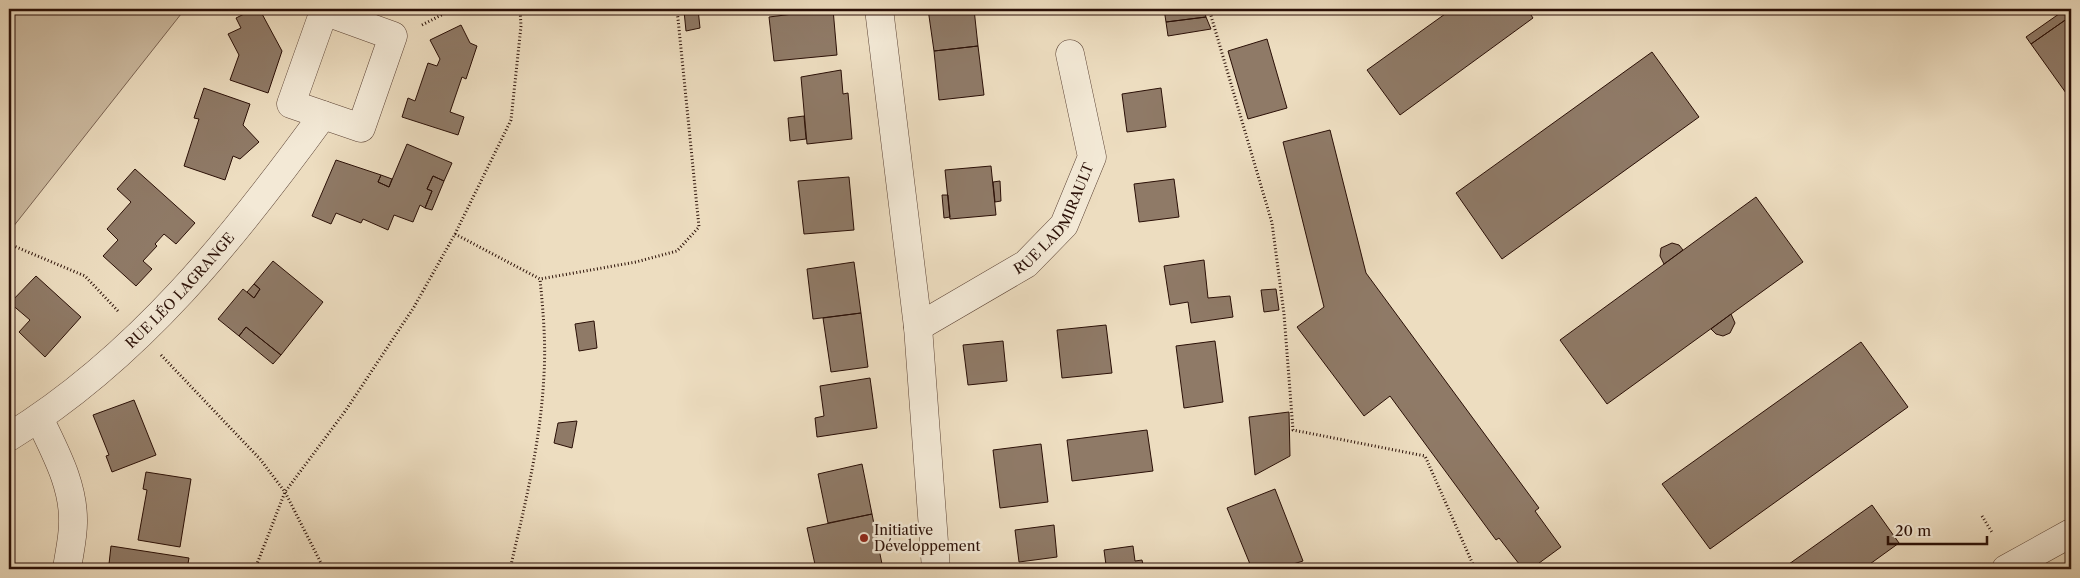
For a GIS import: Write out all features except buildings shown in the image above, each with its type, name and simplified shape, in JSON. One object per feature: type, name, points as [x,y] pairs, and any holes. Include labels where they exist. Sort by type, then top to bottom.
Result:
[{"type":"street","points":[[879,9],[918,328],[936,569]]},
{"type":"street","name":"RUE LADMIRAULT","points":[[918,328],[1026,264],[1064,225],[1092,157],[1070,54]]},
{"type":"street","name":"RUE LÉO LAGRANGE","points":[[9,436],[39,418],[84,384],[140,334],[202,271],[263,198],[323,115]]},
{"type":"street","points":[[39,418],[65,471],[71,496],[73,524],[67,569]]},
{"type":"street","points":[[2006,569],[2071,533]]},
{"type":"path","points":[[255,569],[285,492],[346,410],[414,307],[455,234],[511,120],[521,26],[520,9]]},
{"type":"path","points":[[455,234],[540,279],[636,262],[677,251],[699,227],[677,9]]},
{"type":"path","points":[[1209,9],[1272,223],[1284,314],[1293,430],[1425,456],[1475,569]]},
{"type":"path","points":[[9,244],[85,276],[260,459],[285,492],[324,569]]},
{"type":"path","points":[[510,569],[526,503],[540,425],[544,373],[540,279]]},
{"type":"path","points":[[1982,516],[1993,534]]},
{"type":"shaded area","points":[[9,9],[185,9],[9,232]]},
{"type":"place","name":"Initiative Développement","points":[[864,538]]}]
